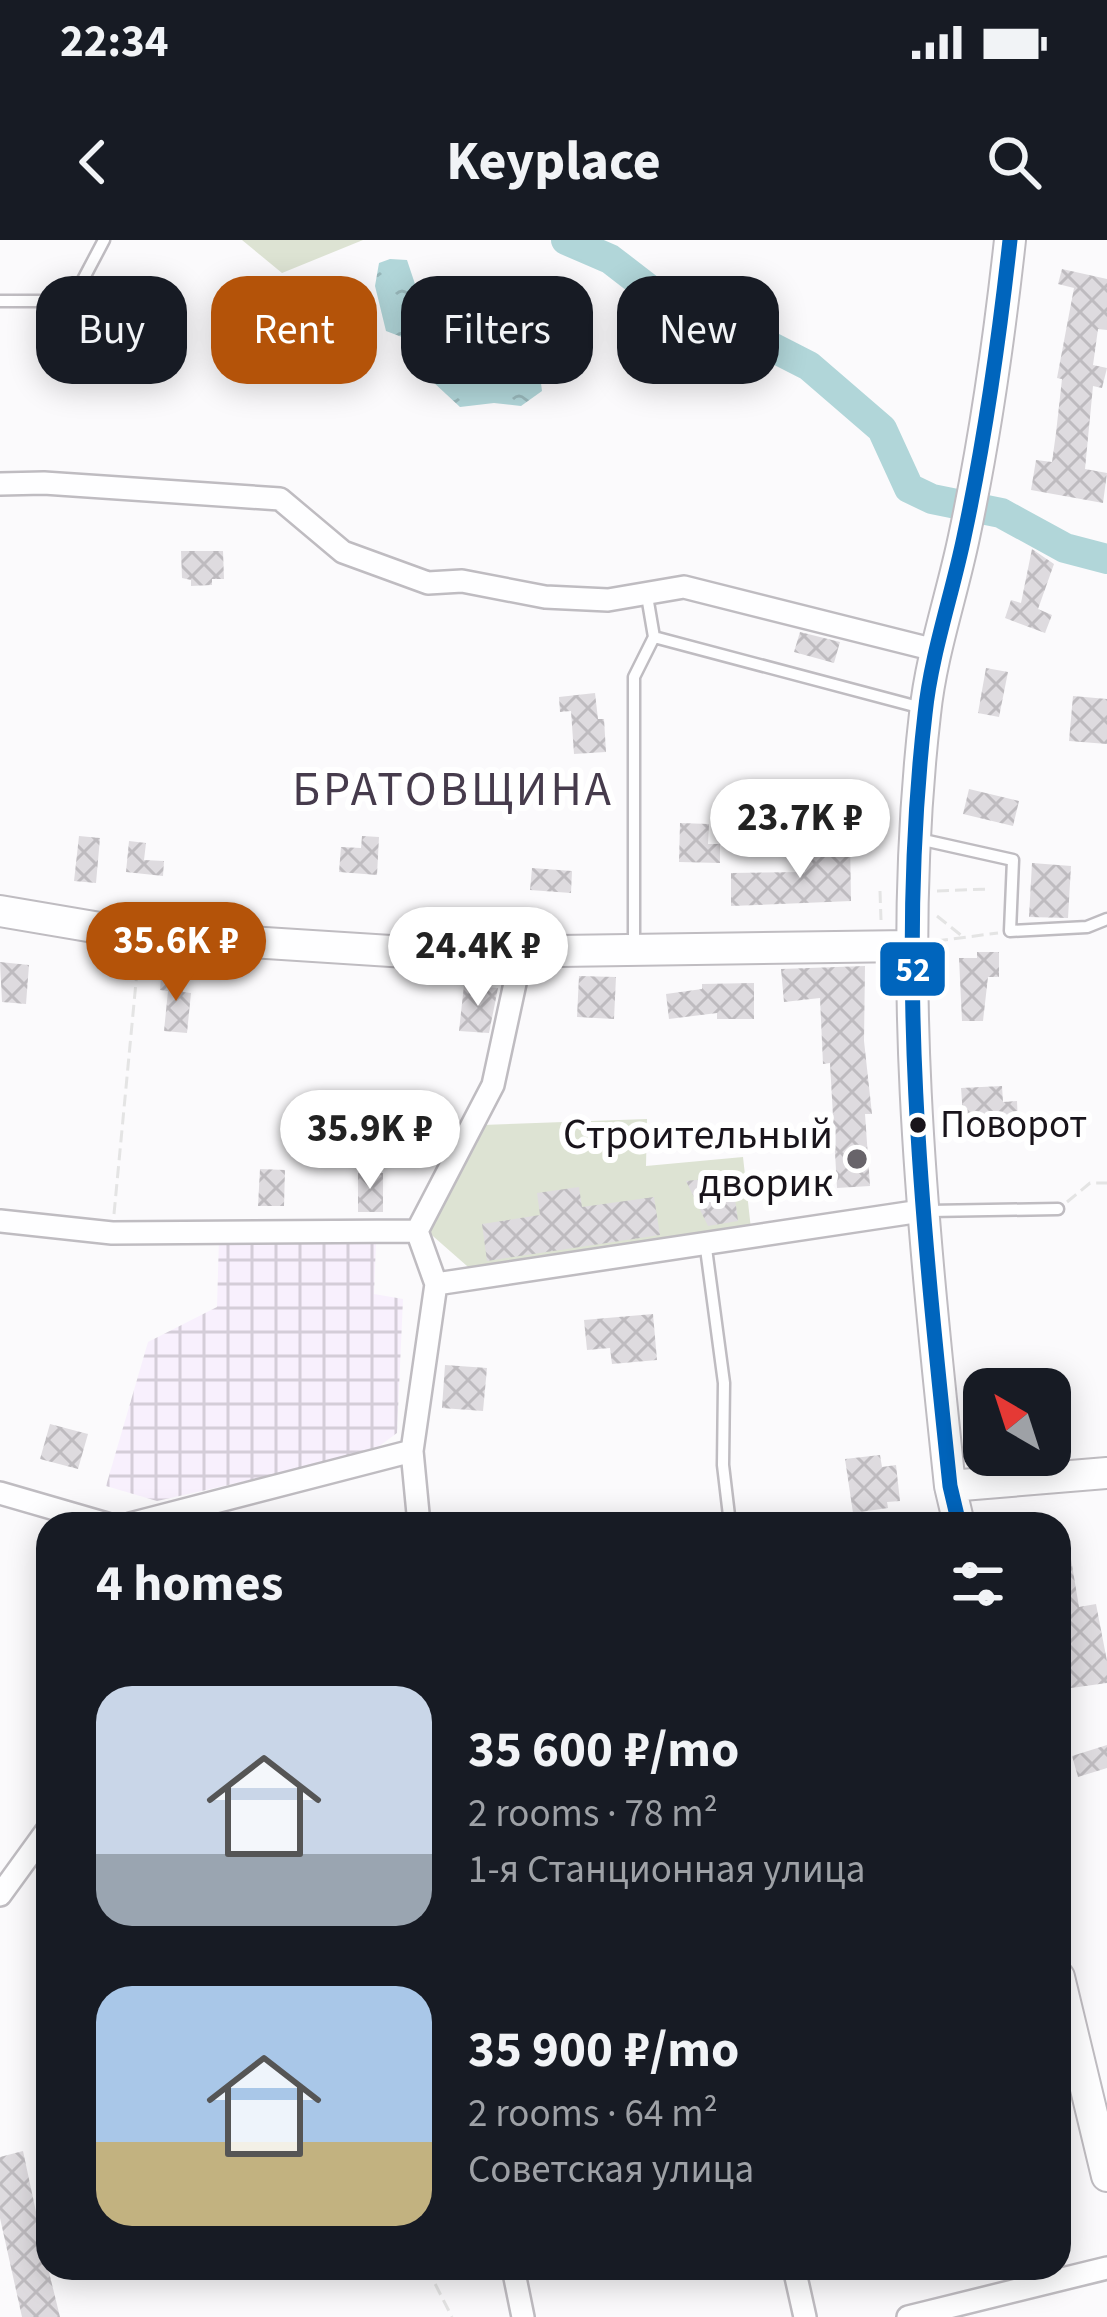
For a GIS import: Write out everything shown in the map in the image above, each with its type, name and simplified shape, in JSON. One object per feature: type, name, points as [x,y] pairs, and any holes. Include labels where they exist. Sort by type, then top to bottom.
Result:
[{"type":"main road","points":[[956,1512],[921,1211],[906,944],[925,709],[977,469],[1010,240]]},
{"type":"main road","points":[[0,911],[141,935],[422,952],[906,944]]},
{"type":"main road","points":[[950,1486],[1107,1473]]},
{"type":"main road","points":[[1071,2027],[1107,2176]]},
{"type":"street","points":[[0,484],[280,499],[344,552],[428,583],[462,581],[545,597],[608,600],[684,587],[939,651]]},
{"type":"street","points":[[418,1512],[412,1451],[436,1284],[417,1231],[493,1085],[522,951]]},
{"type":"street","points":[[436,1284],[705,1239],[921,1211]]},
{"type":"street","points":[[0,1221],[112,1233],[417,1231]]},
{"type":"street","points":[[176,1512],[412,1451]]},
{"type":"street","points":[[0,1492],[67,1512]]},
{"type":"street","points":[[0,1895],[36,1846]]},
{"type":"street","points":[[1071,2277],[1107,2268]]},
{"type":"street","points":[[515,2280],[523,2317]]},
{"type":"street","points":[[797,2280],[805,2317]]},
{"type":"street","points":[[908,2317],[1058,2280]]},
{"type":"lane","points":[[0,301],[51,301],[76,293],[104,240]]},
{"type":"lane","points":[[634,950],[634,677],[654,637],[647,596]]},
{"type":"lane","points":[[654,637],[925,709]]},
{"type":"lane","points":[[914,838],[1013,860],[1010,931],[1087,927],[1107,919]]},
{"type":"lane","points":[[921,1211],[1058,1209]]},
{"type":"lane","points":[[705,1239],[724,1383],[723,1465],[729,1512]]},
{"type":"path","points":[[931,891],[989,889]]},
{"type":"path","points":[[880,891],[906,944],[1010,931]]},
{"type":"path","points":[[930,910],[964,938]]},
{"type":"path","points":[[112,1233],[141,935]]},
{"type":"path","points":[[1058,1209],[1090,1183],[1107,1183]]},
{"type":"path","points":[[433,2280],[452,2317]]},
{"type":"shaded area","points":[[219,1239],[376,1242],[374,1294],[403,1299],[397,1433],[370,1453],[157,1501],[106,1486],[148,1342],[217,1307]]},
{"type":"green space","points":[[242,240],[363,240],[282,273]]},
{"type":"green space","points":[[647,1119],[646,1166],[743,1157],[751,1229],[475,1273],[426,1230],[482,1125]]},
{"type":"water","points":[[407,260],[412,276],[401,276],[401,337],[386,331],[377,294],[379,263]]},
{"type":"water","points":[[435,384],[541,384],[542,391],[521,406],[460,407]]},
{"type":"building","points":[[1062,269],[1107,279],[1107,330],[1098,329],[1093,365],[1107,368],[1102,388],[1093,386],[1085,469],[1107,473],[1103,503],[1031,490],[1036,460],[1052,462],[1062,379],[1057,378],[1074,288],[1058,284]]},
{"type":"building","points":[[1032,549],[1054,564],[1038,609],[1052,615],[1045,633],[1005,618],[1011,600],[1021,603]]},
{"type":"building","points":[[181,551],[223,551],[224,579],[191,586],[191,580],[182,578]]},
{"type":"building","points":[[800,632],[840,642],[834,663],[794,652]]},
{"type":"building","points":[[986,668],[1008,672],[999,717],[978,713]]},
{"type":"building","points":[[595,693],[598,719],[604,719],[606,752],[574,754],[571,711],[560,712],[559,697]]},
{"type":"building","points":[[1073,696],[1107,699],[1107,744],[1069,741]]},
{"type":"building","points":[[969,789],[1019,801],[1013,826],[963,814]]},
{"type":"building","points":[[680,823],[709,824],[708,844],[720,844],[720,863],[679,862]]},
{"type":"building","points":[[79,836],[100,838],[96,883],[74,881]]},
{"type":"building","points":[[362,836],[379,837],[377,875],[339,872],[341,847],[361,848]]},
{"type":"building","points":[[850,837],[851,901],[731,906],[731,873],[805,872],[805,855],[823,855],[823,845]]},
{"type":"building","points":[[129,841],[146,843],[144,860],[164,861],[163,876],[126,872]]},
{"type":"building","points":[[1032,863],[1071,866],[1068,918],[1029,917]]},
{"type":"building","points":[[532,868],[572,871],[571,893],[530,890]]},
{"type":"building","points":[[977,952],[999,952],[999,977],[988,977],[983,1021],[962,1021],[959,958],[977,958]]},
{"type":"building","points":[[0,962],[29,965],[26,1004],[2,1002]]},
{"type":"building","points":[[865,966],[864,1041],[872,1114],[865,1114],[870,1186],[837,1188],[830,1063],[823,1064],[820,998],[784,1002],[781,969]]},
{"type":"building","points":[[161,976],[184,977],[183,992],[191,993],[187,1033],[164,1031],[168,991],[160,990]]},
{"type":"building","points":[[579,976],[616,977],[614,1019],[577,1017]]},
{"type":"building","points":[[754,983],[754,1019],[717,1019],[717,1013],[669,1019],[666,994],[702,989],[702,984]]},
{"type":"building","points":[[464,985],[498,988],[489,1033],[459,1031]]},
{"type":"building","points":[[1002,1086],[1003,1102],[1017,1101],[1018,1125],[964,1129],[961,1088]]},
{"type":"building","points":[[260,1169],[285,1170],[284,1206],[258,1206]]},
{"type":"building","points":[[358,1173],[383,1173],[383,1212],[358,1212]]},
{"type":"building","points":[[732,1176],[738,1221],[708,1226],[686,1181]]},
{"type":"building","points":[[579,1187],[582,1207],[654,1197],[660,1235],[487,1261],[482,1224],[540,1215],[537,1193]]},
{"type":"building","points":[[653,1314],[657,1360],[612,1364],[610,1348],[587,1350],[584,1320]]},
{"type":"building","points":[[445,1365],[487,1368],[483,1411],[442,1408]]},
{"type":"building","points":[[50,1424],[88,1434],[78,1469],[40,1459]]},
{"type":"building","points":[[880,1455],[882,1467],[896,1465],[900,1501],[887,1502],[888,1508],[853,1512],[845,1459]]},
{"type":"building","points":[[1071,1559],[1079,1607],[1096,1604],[1107,1683],[1071,1688]]},
{"type":"building","points":[[1107,1745],[1107,1768],[1078,1777],[1072,1756]]},
{"type":"building","points":[[23,2151],[36,2212],[36,2280],[51,2280],[60,2317],[22,2317],[0,2218],[0,2157]]},
{"type":"waterway","points":[[566,240],[610,259],[702,330],[764,343],[809,366],[882,429],[909,488],[932,499],[1001,513],[1065,548],[1107,559]]},
{"type":"transit line","name":"52","points":[[956,1512],[930,1293],[916,1101],[912,908],[916,811],[928,692],[978,463],[1010,240]]},
{"type":"place","name":"Поворот","points":[[918,1125]]},
{"type":"place","name":"Строительный дворик","points":[[857,1159]]},
{"type":"district","name":"БРАТОВЩИНА","points":[[453,790]]}]
